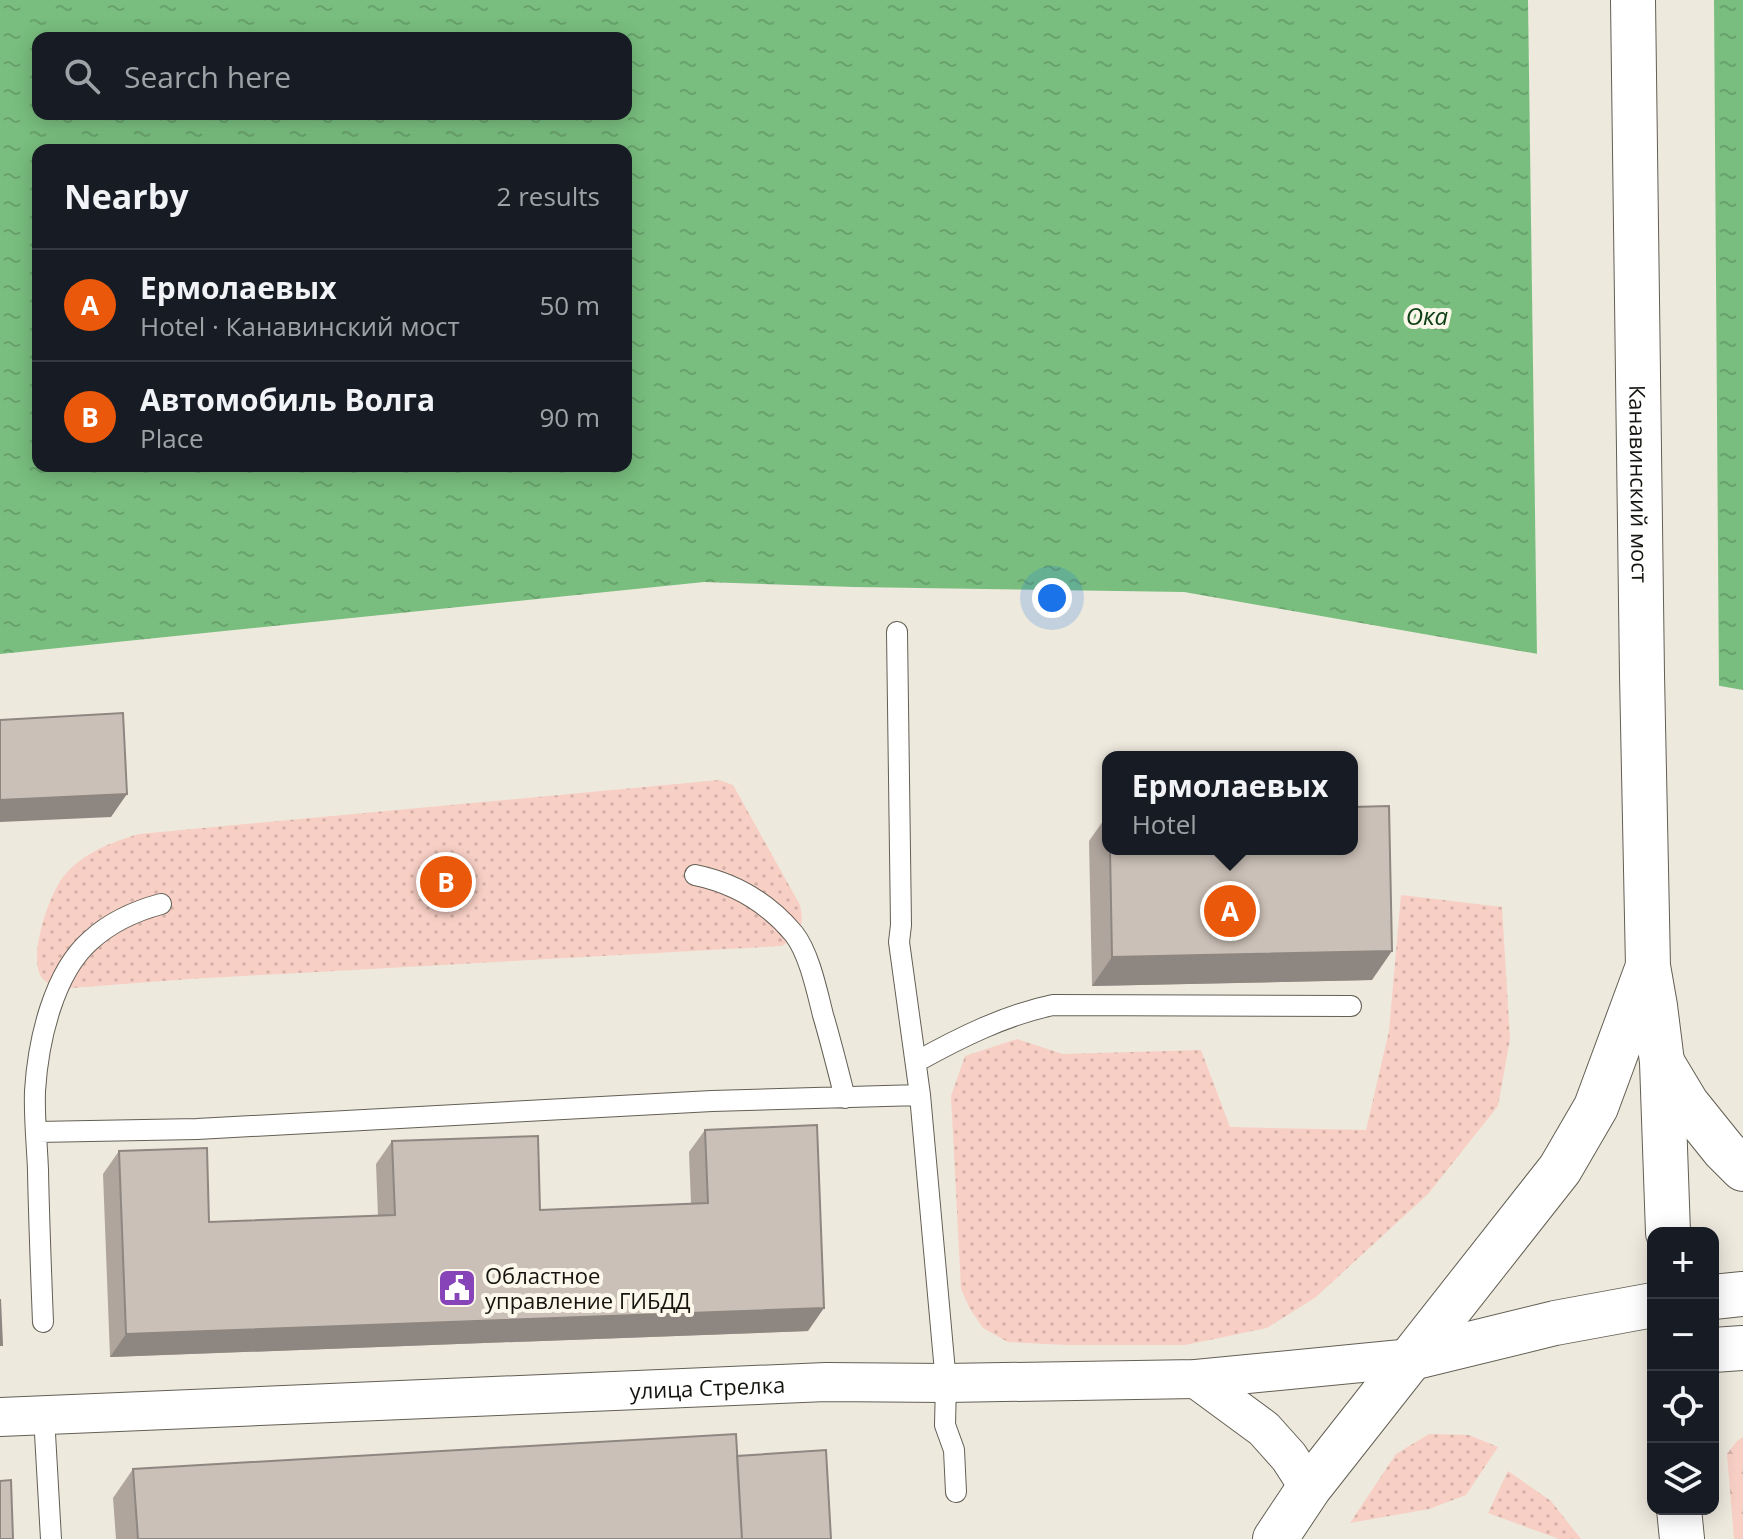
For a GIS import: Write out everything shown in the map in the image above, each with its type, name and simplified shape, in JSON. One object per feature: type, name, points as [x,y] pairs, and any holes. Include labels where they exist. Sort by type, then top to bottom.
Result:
[{"type":"main road","name":"Канавинский мост","points":[[1633,0],[1648,966]]},
{"type":"main road","points":[[1648,966],[1662,1062],[1668,1227]]},
{"type":"main road","points":[[1275,1539],[1309,1488],[1560,1169],[1596,1107],[1648,966]]},
{"type":"main road","points":[[1662,1062],[1687,1104],[1743,1169]]},
{"type":"main road","points":[[1719,1296],[1743,1294]]},
{"type":"main road","points":[[1412,1358],[1555,1323],[1647,1306]]},
{"type":"main road","points":[[1719,1350],[1743,1348]]},
{"type":"main road","points":[[1680,1515],[1682,1539]]},
{"type":"street","name":"улица Стрелка","points":[[0,1417],[826,1382],[1196,1379],[1412,1358]]},
{"type":"street","points":[[1196,1379],[1264,1429],[1289,1457],[1309,1488]]},
{"type":"lane","points":[[897,632],[899,942],[920,1095],[946,1383],[945,1425],[954,1450],[956,1492]]},
{"type":"lane","points":[[695,875],[740,890],[768,909],[795,936],[813,974],[845,1098]]},
{"type":"lane","points":[[43,1322],[35,1091],[42,1037],[58,989],[74,960],[90,940],[134,912],[161,904]]},
{"type":"lane","points":[[916,1062],[1024,1011],[1053,1005],[1351,1006]]},
{"type":"lane","points":[[37,1132],[197,1129],[712,1101],[920,1095]]},
{"type":"lane","points":[[44,1416],[51,1539]]},
{"type":"green space","points":[[719,780],[733,785],[800,905],[800,929],[782,946],[58,989],[43,979],[38,969],[38,942],[42,927],[63,877],[88,855],[139,834]]},
{"type":"green space","points":[[1401,895],[1502,907],[1510,1039],[1498,1106],[1428,1194],[1316,1297],[1267,1328],[1185,1345],[1066,1345],[1008,1342],[983,1328],[961,1289],[951,1096],[965,1056],[1017,1039],[1063,1054],[1201,1050],[1230,1127],[1366,1130],[1389,1031]]},
{"type":"green space","points":[[1429,1434],[1469,1435],[1498,1447],[1466,1495],[1429,1509],[1350,1523],[1396,1454]]},
{"type":"green space","points":[[1743,1437],[1743,1539],[1734,1539],[1727,1454]]},
{"type":"green space","points":[[1508,1471],[1551,1501],[1581,1539],[1559,1539],[1488,1513]]},
{"type":"water","name":"Ока","points":[[0,0],[1743,0],[1743,690],[1184,592],[704,582],[0,654]]},
{"type":"pier","points":[[1528,0],[1714,0],[1719,690],[1537,658]]},
{"type":"building","points":[[123,713],[127,794],[0,800],[0,720]]},
{"type":"building","points":[[1389,806],[1392,951],[1112,957],[1110,855],[1358,855],[1358,807]]},
{"type":"building","name":"Областное управление ГИБДД","points":[[817,1125],[824,1308],[126,1334],[119,1151],[207,1148],[209,1222],[395,1215],[392,1141],[538,1136],[540,1210],[708,1203],[705,1130]]},
{"type":"building","points":[[0,1299],[2,1345],[0,1345]]},
{"type":"building","points":[[736,1434],[742,1539],[138,1539],[133,1469]]},
{"type":"building","points":[[826,1450],[831,1539],[742,1539],[737,1456]]},
{"type":"building","points":[[11,1480],[13,1539],[0,1539],[0,1481]]},
{"type":"place","name":"Автомобиль Волга","points":[[446,882]]},
{"type":"place","name":"Ермолаевых","points":[[1230,911]]},
{"type":"place","name":"Областное управление ГИБДД","points":[[457,1288]]}]
